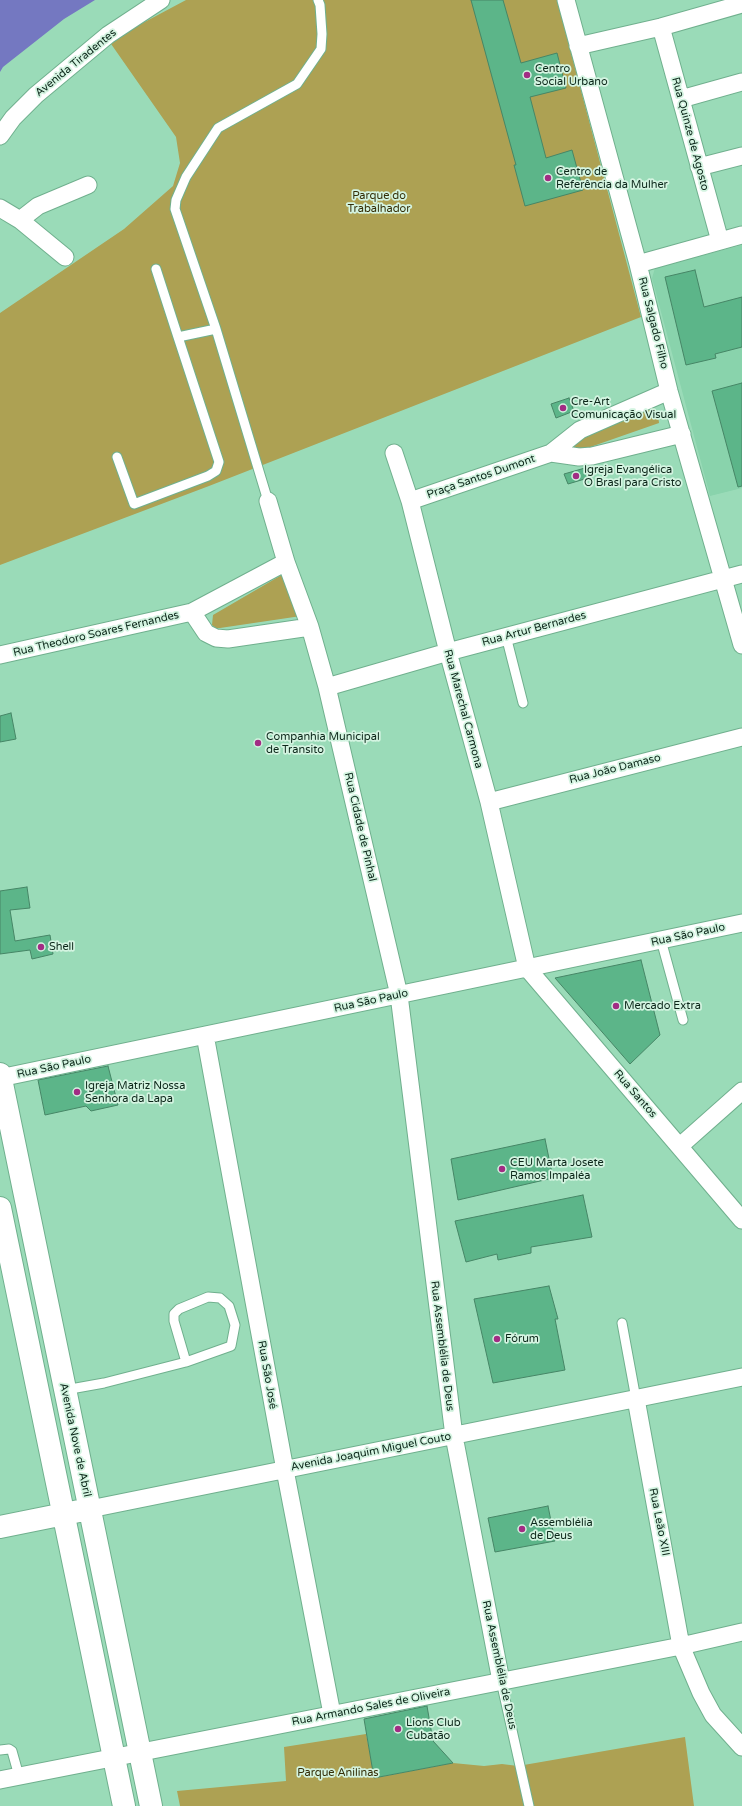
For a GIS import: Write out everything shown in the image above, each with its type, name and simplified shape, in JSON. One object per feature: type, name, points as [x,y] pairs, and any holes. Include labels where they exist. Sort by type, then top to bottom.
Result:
[{"type":"main road","name":"Avenida Nove de Abril","points":[[0,1076],[150,1806]]},
{"type":"main road","points":[[0,1208],[124,1806]]},
{"type":"main road","name":"Avenida Joaquim Miguel Couto","points":[[0,1527],[90,1509]]},
{"type":"street","name":"Avenida Tiradentes","points":[[0,136],[13,118],[36,95],[108,35],[161,0]]},
{"type":"street","name":"Rua Salgado Filho","points":[[566,0],[638,264],[669,391],[724,578],[742,645]]},
{"type":"street","points":[[578,46],[661,27],[742,4]]},
{"type":"street","name":"Rua Quinze de Agosto","points":[[661,27],[720,241]]},
{"type":"street","points":[[681,99],[742,82]]},
{"type":"street","points":[[699,167],[742,156]]},
{"type":"street","points":[[20,220],[38,206],[88,185]]},
{"type":"street","points":[[0,208],[20,220],[65,256]]},
{"type":"street","points":[[638,264],[742,235]]},
{"type":"street","name":"Praça Santos Dumont","points":[[410,501],[551,453],[580,430],[669,391]]},
{"type":"street","name":"Praça Santos Dumont","points":[[551,453],[579,457],[592,456],[682,434]]},
{"type":"street","name":"Rua Marechal Carmona","points":[[394,452],[410,501],[448,652],[489,802],[526,968]]},
{"type":"street","name":"Rua Cidade de Pinhal","points":[[268,501],[286,562],[310,627],[327,688],[399,995]]},
{"type":"street","name":"Rua Theodoro Soares Fernandes","points":[[0,655],[192,612],[286,562]]},
{"type":"street","name":"Rua Artur Bernardes","points":[[327,688],[506,636],[742,574]]},
{"type":"street","points":[[192,612],[206,633],[216,638],[228,639],[310,627]]},
{"type":"street","name":"Rua João Damaso","points":[[489,802],[742,737]]},
{"type":"street","name":"Rua São Paulo","points":[[0,1076],[399,995],[742,923]]},
{"type":"street","name":"Rua Santos","points":[[526,968],[742,1220]]},
{"type":"street","name":"Rua Assemblélia de Deus","points":[[399,995],[454,1436],[501,1681]]},
{"type":"street","name":"Rua São José","points":[[204,1035],[332,1714]]},
{"type":"street","points":[[680,1146],[742,1091]]},
{"type":"street","name":"Avenida Joaquim Miguel Couto","points":[[90,1509],[636,1399],[742,1376]]},
{"type":"street","name":"Rua Leão XIII","points":[[636,1399],[682,1646],[701,1693],[713,1715],[742,1747]]},
{"type":"street","name":"Rua Armando Sales de Oliveira","points":[[0,1780],[682,1646],[742,1632]]},
{"type":"lane","points":[[268,501],[216,329],[175,209],[176,200],[186,177],[218,128],[297,84],[321,49],[322,34],[320,5],[318,0]]},
{"type":"lane","points":[[117,457],[134,504],[208,476],[216,471],[219,462],[156,269]]},
{"type":"lane","points":[[178,337],[216,329]]},
{"type":"lane","points":[[506,636],[523,703]]},
{"type":"lane","points":[[661,940],[684,1020]]},
{"type":"lane","points":[[65,1390],[104,1383],[186,1362],[231,1346],[235,1324],[229,1306],[220,1298],[208,1297],[179,1309],[174,1314],[174,1321],[186,1362]]},
{"type":"lane","points":[[622,1323],[636,1399]]},
{"type":"lane","name":"Rua Assemblélia de Deus","points":[[501,1681],[528,1806]]},
{"type":"lane","points":[[0,1750],[9,1749],[12,1751],[19,1776]]},
{"type":"shaded area","points":[[742,245],[742,488],[710,496],[652,278],[655,268]]},
{"type":"green space","name":"Parque do Trabalhador","points":[[186,0],[557,0],[641,317],[209,486],[0,565],[0,313],[124,229],[173,186],[180,163],[176,137],[109,41]]},
{"type":"green space","points":[[653,408],[658,415],[659,423],[576,452],[572,442]]},
{"type":"green space","points":[[285,573],[301,616],[220,628],[216,628],[212,625],[213,615]]},
{"type":"green space","name":"Parque Anilinas","points":[[366,1734],[375,1778],[453,1763],[484,1766],[502,1764],[518,1766],[685,1737],[694,1806],[180,1806],[177,1791],[286,1781],[284,1747]]},
{"type":"water","points":[[0,0],[95,0],[64,19],[3,67],[0,72]]},
{"type":"building","name":"Centro Social Urbano","points":[[471,0],[503,0],[521,63],[557,53],[566,88],[530,97],[546,158],[572,150],[583,190],[525,206],[514,165],[516,165]]},
{"type":"building","points":[[695,270],[704,307],[742,297],[742,347],[715,354],[716,358],[686,365],[665,277]]},
{"type":"building","points":[[742,383],[742,486],[738,487],[712,391]]},
{"type":"building","name":"Cre-Art Comunicação Visual","points":[[569,398],[574,411],[556,418],[551,404]]},
{"type":"building","name":"Igreja Evangélica O Brasl para Cristo","points":[[585,468],[588,478],[568,484],[564,474]]},
{"type":"building","points":[[11,713],[16,739],[0,742],[0,716]]},
{"type":"building","name":"Shell","points":[[27,887],[30,908],[10,910],[15,941],[50,935],[53,954],[32,959],[30,950],[0,954],[0,891]]},
{"type":"building","name":"Mercado Extra","points":[[641,960],[660,1035],[630,1064],[555,978]]},
{"type":"building","name":"Igreja Matriz Nossa Senhora da Lapa","points":[[108,1066],[118,1105],[91,1111],[86,1106],[45,1115],[38,1080]]},
{"type":"building","name":"CEU Marta Josete Ramos Impaléa","points":[[545,1139],[553,1178],[458,1200],[451,1159]]},
{"type":"building","points":[[583,1195],[592,1237],[531,1247],[531,1253],[498,1260],[497,1254],[466,1262],[455,1221]]},
{"type":"building","name":"Fórum","points":[[549,1286],[558,1319],[555,1319],[565,1370],[493,1383],[474,1299]]},
{"type":"building","name":"Assemblélia de Deus","points":[[548,1506],[555,1541],[495,1552],[488,1518]]},
{"type":"building","name":"Lions Club Cubatão","points":[[427,1706],[433,1741],[453,1763],[374,1778],[364,1719]]},
{"type":"place","name":"Centro Social Urbano","points":[[527,75]]},
{"type":"place","name":"Centro de Referência da Mulher","points":[[548,178]]},
{"type":"place","name":"Cre-Art Comunicação Visual","points":[[563,408]]},
{"type":"place","name":"Igreja Evangélica O Brasl para Cristo","points":[[576,476]]},
{"type":"place","name":"Companhia Municipal de Transito","points":[[258,743]]},
{"type":"place","name":"Shell","points":[[41,947]]},
{"type":"place","name":"Mercado Extra","points":[[616,1006]]},
{"type":"place","name":"Igreja Matriz Nossa Senhora da Lapa","points":[[77,1092]]},
{"type":"place","name":"CEU Marta Josete Ramos Impaléa","points":[[502,1169]]},
{"type":"place","name":"Fórum","points":[[497,1339]]},
{"type":"place","name":"Assemblélia de Deus","points":[[522,1529]]},
{"type":"place","name":"Lions Club Cubatão","points":[[398,1729]]}]
